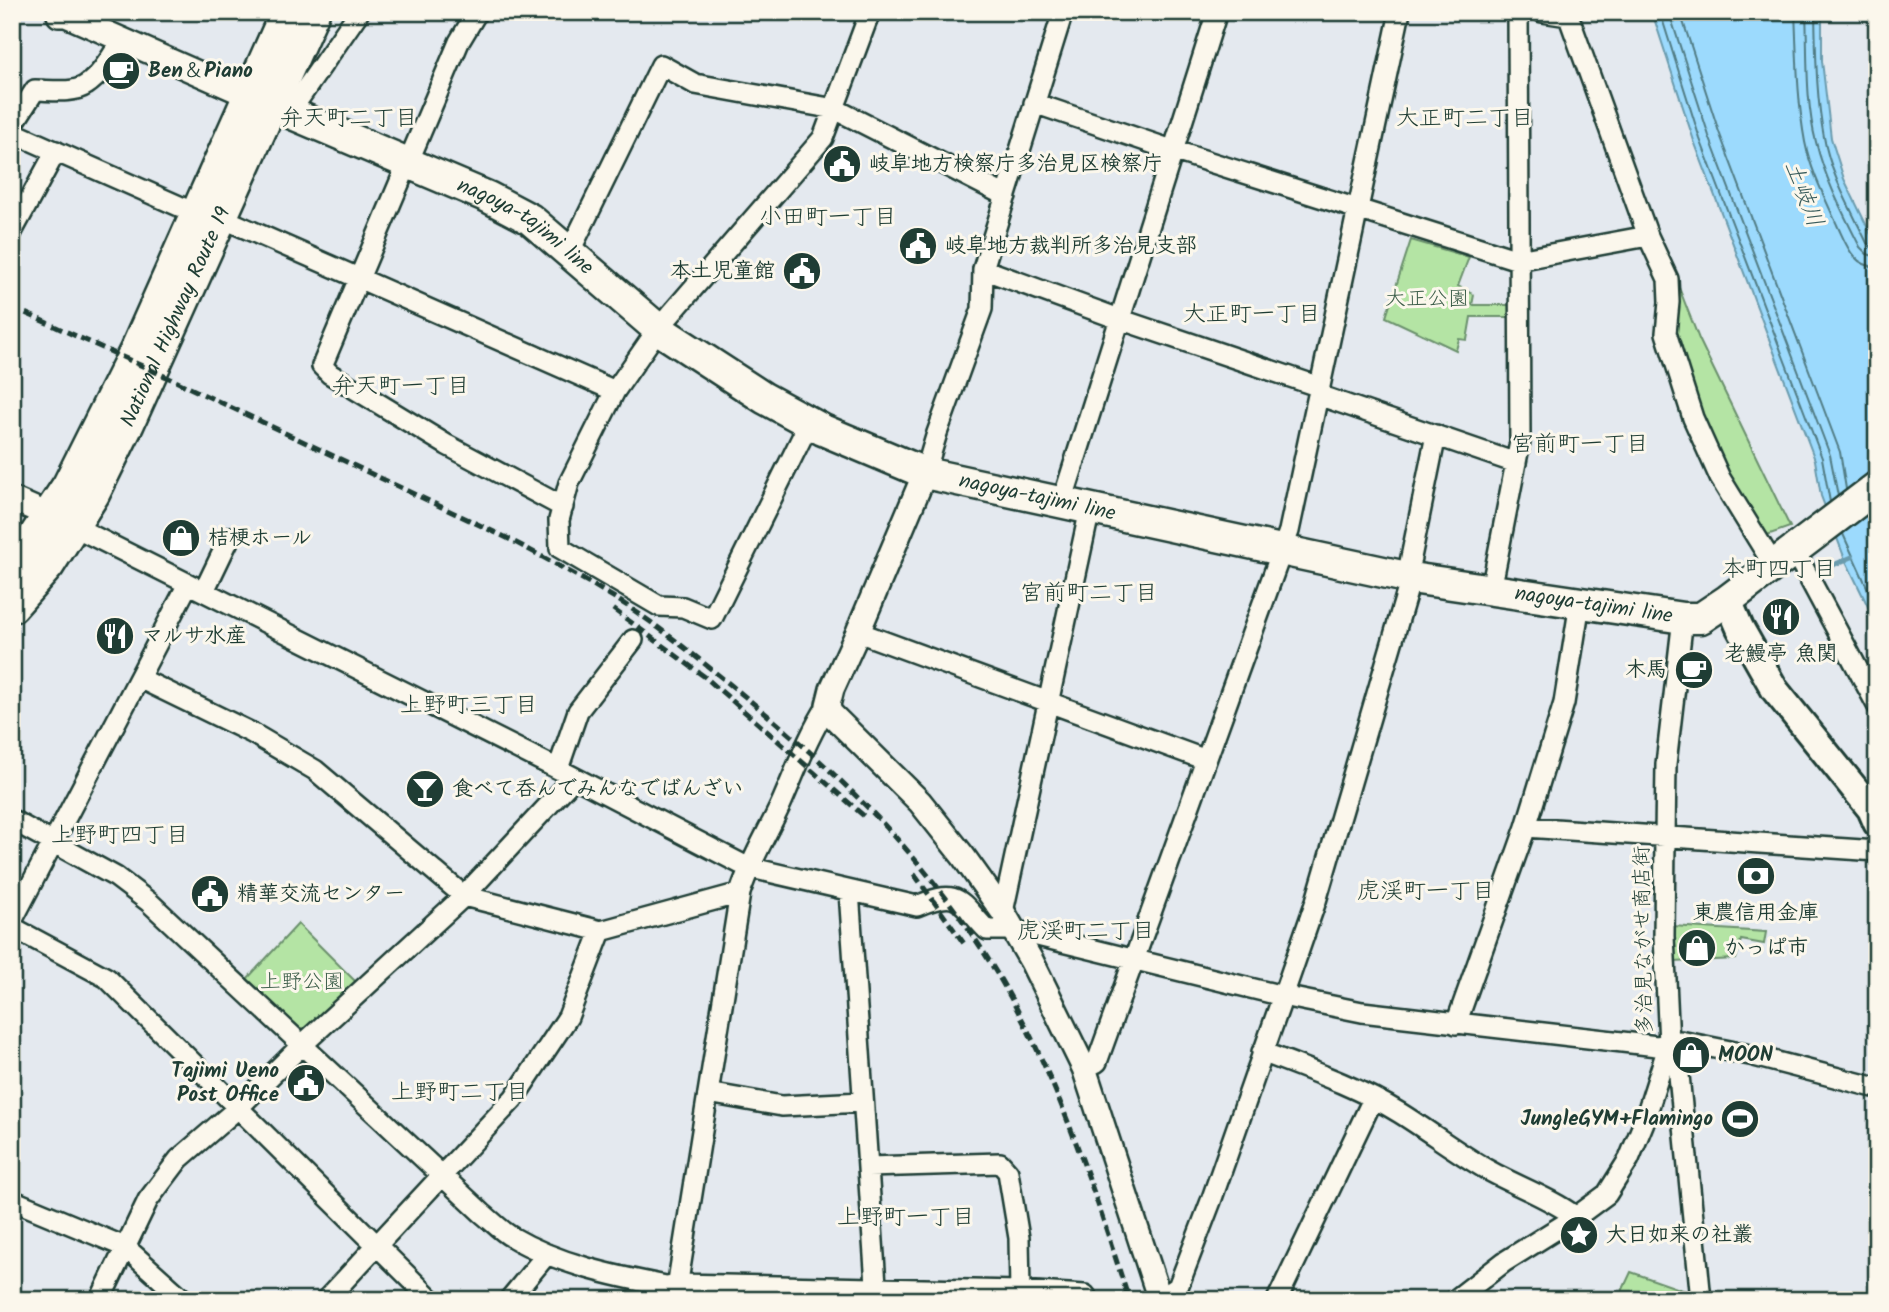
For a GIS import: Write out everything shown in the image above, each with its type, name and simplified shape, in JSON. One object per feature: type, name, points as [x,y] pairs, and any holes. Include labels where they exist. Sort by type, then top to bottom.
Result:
[{"type":"highway","name":"National Highway Route 19","points":[[270,105],[287,12]]},
{"type":"highway","name":"National Highway Route 19","points":[[12,565],[28,547],[93,494],[128,423],[210,216],[270,105],[313,12]]},
{"type":"highway","name":"National Highway Route 19","points":[[12,606],[48,565],[60,521]]},
{"type":"main road","name":"nagoya-tajimi line","points":[[270,105],[488,197],[530,219],[658,329],[764,398],[809,423],[925,473],[1409,577],[1683,618],[1701,618],[1728,600],[1877,487]]},
{"type":"main road","points":[[1728,600],[1740,628],[1775,691],[1871,809],[1877,823]]},
{"type":"street","points":[[55,13],[66,15],[270,105],[359,12]]},
{"type":"street","points":[[477,12],[459,42],[322,366],[330,374],[447,445],[563,507]]},
{"type":"street","points":[[809,423],[712,619],[683,607],[659,606],[559,548],[559,520],[569,483],[615,391],[658,329],[823,138],[870,12]]},
{"type":"street","points":[[677,1292],[740,893],[747,867],[780,806],[815,724],[828,705],[832,689],[859,632],[925,473],[982,309],[983,268],[1063,12]]},
{"type":"street","points":[[1062,502],[1217,12]]},
{"type":"street","points":[[1084,1068],[1097,1062],[1289,531],[1400,12]]},
{"type":"street","points":[[1491,590],[1520,442],[1518,12]]},
{"type":"street","points":[[1542,12],[1567,14],[1648,236],[1668,279],[1666,333],[1693,418],[1720,478],[1783,557],[1877,705]]},
{"type":"street","points":[[12,126],[35,90],[85,86],[107,63],[122,40]]},
{"type":"street","points":[[570,251],[661,65],[695,84],[835,109],[1006,196]]},
{"type":"street","points":[[1034,103],[1172,150],[1518,260],[1648,236]]},
{"type":"street","points":[[12,132],[615,391]]},
{"type":"street","points":[[12,232],[56,151]]},
{"type":"street","points":[[983,268],[1516,463]]},
{"type":"street","points":[[1160,1299],[1178,1287],[1211,1201],[1316,901],[1409,577],[1436,435]]},
{"type":"street","points":[[12,499],[196,588],[747,867],[917,906],[944,896],[956,898],[987,930],[1008,921],[1133,958],[1283,996],[1362,1012],[1657,1046],[1680,1041],[1877,1088]]},
{"type":"street","points":[[1008,921],[1049,701],[1090,509]]},
{"type":"street","points":[[12,921],[139,678],[230,537]]},
{"type":"street","points":[[1457,1024],[1526,827],[1564,703],[1580,603]]},
{"type":"street","name":"多治見ながせ商店街","points":[[1683,618],[1666,764],[1664,936],[1668,1044],[1678,1065],[1701,1300]]},
{"type":"street","points":[[859,632],[1206,760]]},
{"type":"street","points":[[100,1300],[149,1200],[179,1159],[464,895],[566,774],[579,711],[633,640]]},
{"type":"street","points":[[139,678],[252,733],[315,770],[464,895],[601,931],[740,893]]},
{"type":"street","points":[[828,705],[834,720],[920,802],[963,856],[1008,921],[1032,962],[1084,1068],[1160,1299]]},
{"type":"street","points":[[12,820],[116,877],[149,902],[510,1236],[547,1254],[632,1280],[666,1286],[677,1292],[877,1294],[1020,1291],[1085,1295],[1088,1300]]},
{"type":"street","points":[[1526,827],[1877,851]]},
{"type":"street","points":[[849,891],[877,1294]]},
{"type":"street","points":[[12,927],[107,978],[432,1300]]},
{"type":"street","points":[[327,1300],[514,1098],[568,1017],[601,931]]},
{"type":"street","points":[[1455,1300],[1504,1262],[1576,1217],[1607,1194],[1629,1159],[1644,1122],[1668,1044]]},
{"type":"street","points":[[1262,1052],[1327,1077],[1399,1112],[1486,1169],[1563,1207],[1576,1217]]},
{"type":"street","points":[[708,1093],[782,1106],[862,1102]]},
{"type":"street","points":[[1277,1300],[1373,1099]]},
{"type":"street","points":[[868,1167],[1000,1163],[1007,1172],[1019,1238],[1020,1291]]},
{"type":"street","points":[[12,1200],[125,1247],[184,1300]]},
{"type":"street","points":[[509,1300],[547,1254]]},
{"type":"street","points":[[1160,1299],[1190,1300]]},
{"type":"green space","name":"大正公園","points":[[1411,240],[1469,257],[1458,286],[1474,295],[1472,305],[1509,305],[1509,317],[1471,317],[1467,340],[1459,339],[1456,350],[1386,317]]},
{"type":"green space","points":[[1676,280],[1699,339],[1790,527],[1767,535],[1727,473],[1711,442],[1675,336]]},
{"type":"green space","name":"上野公園","points":[[298,924],[356,982],[307,1028],[296,1028],[246,980]]},
{"type":"green space","points":[[1672,926],[1766,932],[1764,944],[1741,940],[1736,959],[1674,962]]},
{"type":"green space","points":[[1631,1272],[1691,1293],[1691,1300],[1618,1300]]},
{"type":"water","name":"土岐川","points":[[1652,12],[1821,12],[1822,61],[1831,138],[1844,179],[1877,247],[1877,625],[1845,559],[1821,496],[1815,460],[1694,141]]},
{"type":"waterway","points":[[1819,571],[1852,557]]},
{"type":"railway","points":[[12,307],[507,538],[563,568],[662,630],[770,717],[843,783],[909,853],[940,890],[996,972],[1037,1050],[1072,1132],[1129,1300]]},
{"type":"railway","points":[[613,609],[705,677],[864,816]]},
{"type":"railway","points":[[914,874],[965,945]]},
{"type":"place","name":"Ben＆Piano","points":[[121,71]]},
{"type":"place","name":"岐阜地方検察庁多治見区検察庁","points":[[842,164]]},
{"type":"place","name":"岐阜地方裁判所多治見支部","points":[[918,246]]},
{"type":"place","name":"本土児童館","points":[[802,271]]},
{"type":"place","name":"桔梗ホール","points":[[181,538]]},
{"type":"place","name":"老鰻亭 魚関","points":[[1781,617]]},
{"type":"place","name":"マルサ水産","points":[[115,636]]},
{"type":"place","name":"木馬","points":[[1694,670]]},
{"type":"place","name":"食べて呑んでみんなでばんざい","points":[[425,789]]},
{"type":"place","name":"東農信用金庫","points":[[1756,876]]},
{"type":"place","name":"精華交流センター","points":[[210,894]]},
{"type":"place","name":"かっぱ市","points":[[1697,948]]},
{"type":"place","name":"MOON","points":[[1691,1055]]},
{"type":"place","name":"Tajimi Ueno Post Office","points":[[306,1083]]},
{"type":"place","name":"JungleGYM+Flamingo","points":[[1740,1119]]},
{"type":"place","name":"大日如来の社叢","points":[[1579,1235]]},
{"type":"district","name":"弁天町二丁目","points":[[349,119]]},
{"type":"district","name":"大正町二丁目","points":[[1465,119]]},
{"type":"district","name":"小田町一丁目","points":[[828,218]]},
{"type":"district","name":"大正町一丁目","points":[[1252,315]]},
{"type":"district","name":"弁天町一丁目","points":[[401,387]]},
{"type":"district","name":"宮前町一丁目","points":[[1580,445]]},
{"type":"district","name":"本町四丁目","points":[[1779,570]]},
{"type":"district","name":"宮前町二丁目","points":[[1089,594]]},
{"type":"district","name":"上野町三丁目","points":[[469,706]]},
{"type":"district","name":"上野町四丁目","points":[[120,836]]},
{"type":"district","name":"虎渓町一丁目","points":[[1426,892]]},
{"type":"district","name":"虎渓町二丁目","points":[[1086,932]]},
{"type":"district","name":"上野町二丁目","points":[[460,1093]]},
{"type":"district","name":"上野町一丁目","points":[[906,1218]]}]
